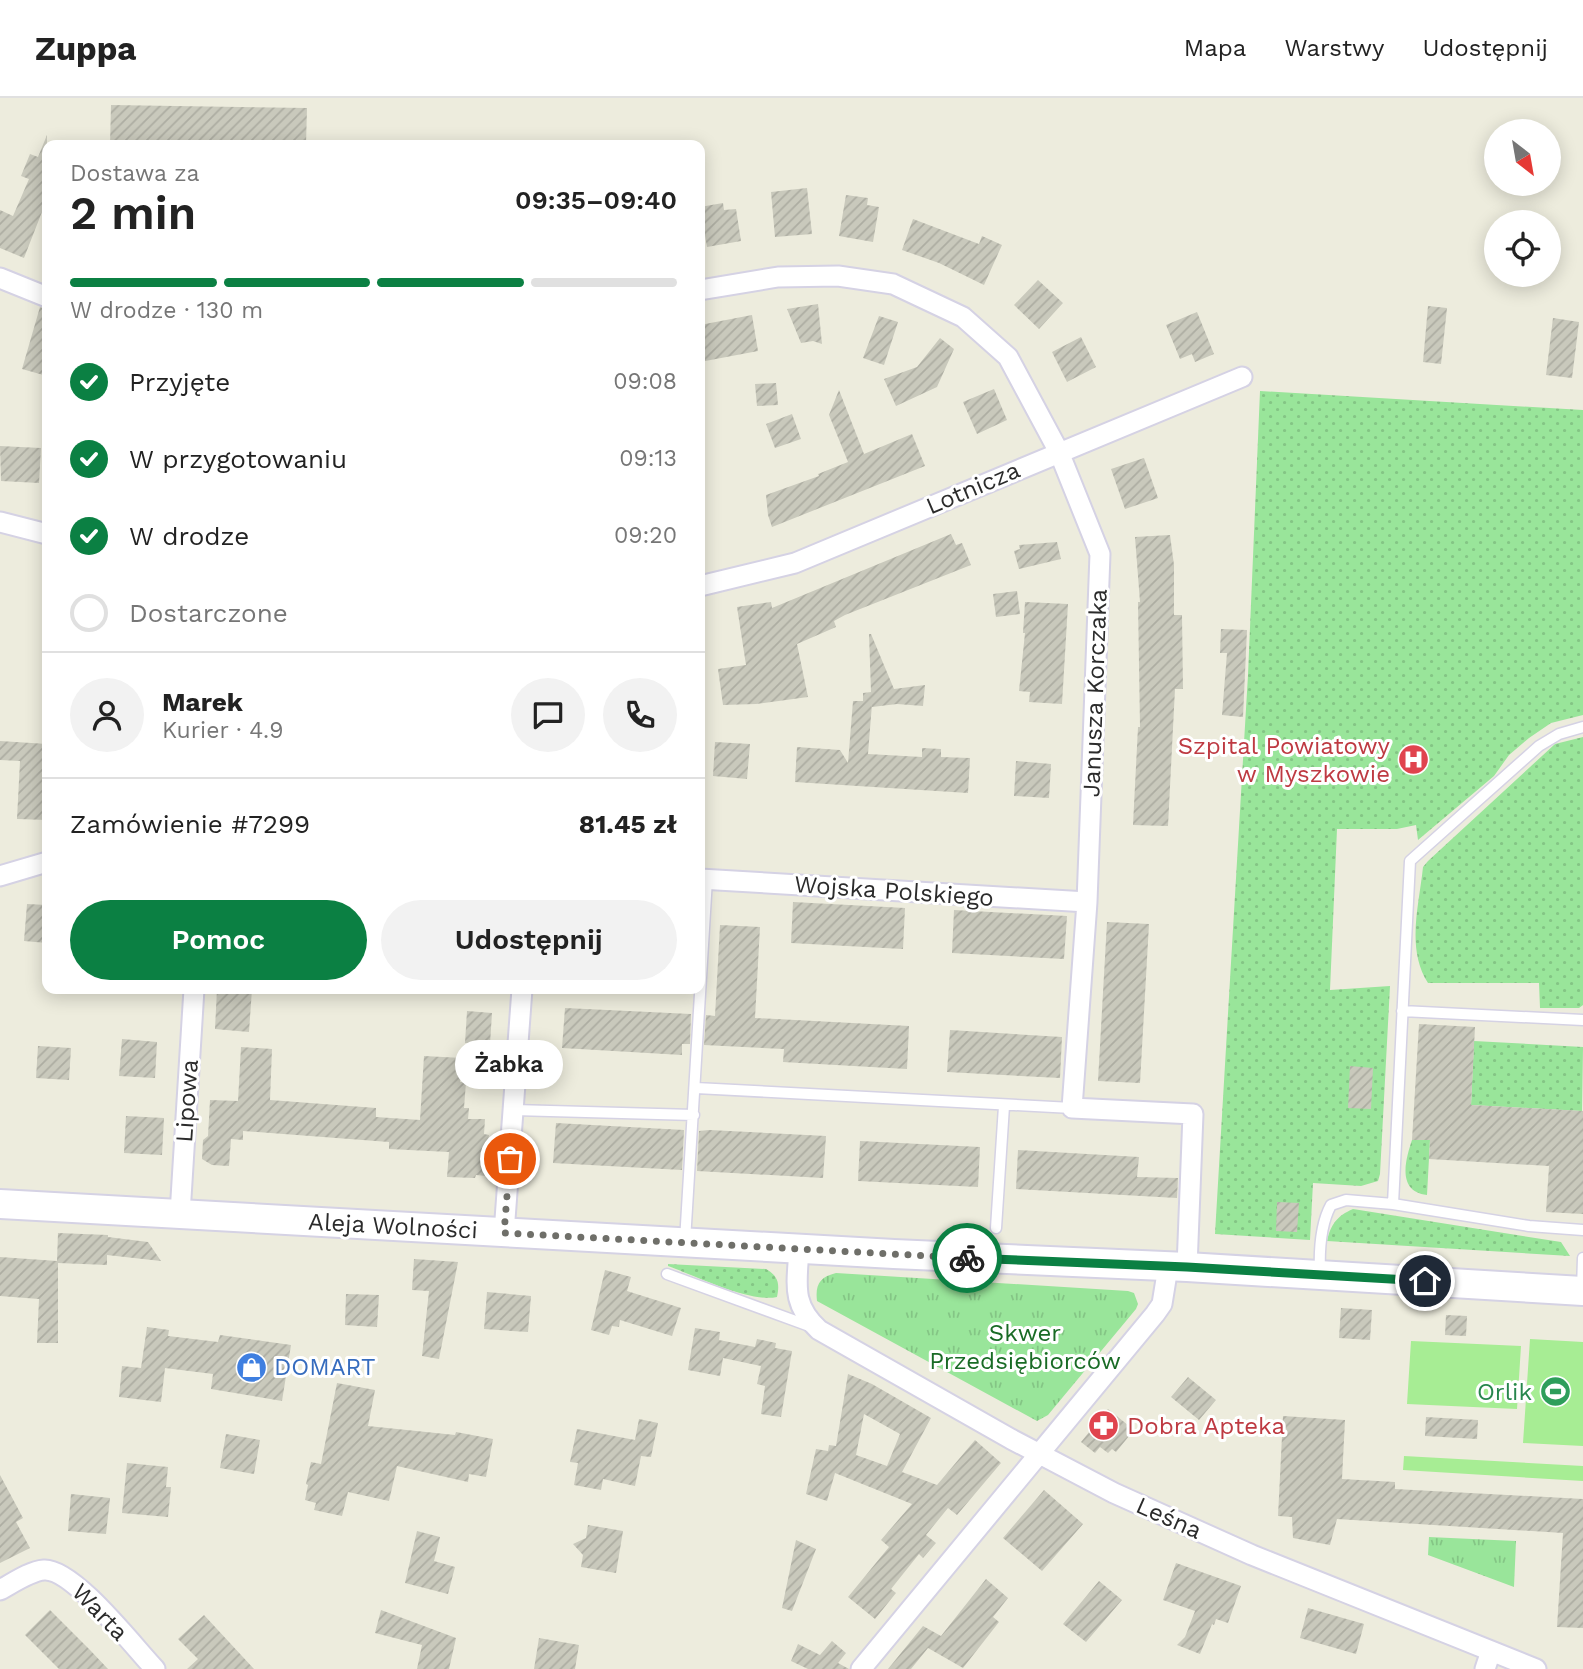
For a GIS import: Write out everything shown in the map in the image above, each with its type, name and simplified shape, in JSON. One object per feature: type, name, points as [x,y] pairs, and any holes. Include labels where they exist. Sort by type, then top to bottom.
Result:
[{"type":"street","name":"Janusza Korczaka","points":[[705,289],[778,277],[838,276],[893,284],[963,317],[1008,357],[1059,452],[1100,554],[1087,902],[1072,1108]]},
{"type":"street","points":[[0,278],[42,294]]},
{"type":"street","name":"Lotnicza","points":[[705,585],[795,563],[1242,377]]},
{"type":"street","points":[[0,523],[42,533]]},
{"type":"street","points":[[0,876],[42,863]]},
{"type":"street","name":"Wojska Polskiego","points":[[705,879],[1087,902]]},
{"type":"street","name":"Lipowa","points":[[180,1214],[194,994]]},
{"type":"street","points":[[504,1233],[522,994]]},
{"type":"street","points":[[861,1669],[1162,1304],[1178,1267],[1193,1114],[1072,1108]]},
{"type":"street","name":"Aleja Wolności","points":[[0,1204],[1583,1291]]},
{"type":"street","name":"Leśna","points":[[799,1249],[798,1300],[804,1317],[819,1330],[1114,1493],[1488,1660],[1536,1669]]},
{"type":"street","name":"Warta","points":[[0,1590],[42,1570],[52,1570],[65,1576],[85,1592],[155,1669]]},
{"type":"lane","points":[[1392,1204],[1410,861],[1539,746],[1559,734],[1583,727]]},
{"type":"lane","points":[[685,1242],[700,994]]},
{"type":"lane","points":[[1402,1011],[1583,1020]]},
{"type":"lane","points":[[696,1088],[1072,1108]]},
{"type":"lane","points":[[996,1228],[1004,1106]]},
{"type":"lane","points":[[514,1110],[694,1115]]},
{"type":"lane","points":[[1320,1275],[1325,1216],[1331,1205],[1346,1200],[1392,1204],[1528,1226],[1583,1230]]},
{"type":"lane","points":[[1583,1258],[1583,1291]]},
{"type":"lane","name":"Leśna","points":[[667,1274],[819,1330]]},
{"type":"green space","name":"Szpital Powiatowy w Myszkowie","points":[[1260,391],[1583,410],[1583,715],[1551,723],[1529,738],[1509,755],[1494,776],[1418,840],[1416,825],[1397,829],[1337,829],[1330,990],[1390,986],[1380,1174],[1378,1181],[1361,1186],[1313,1183],[1310,1240],[1215,1234],[1248,675]]},
{"type":"green space","points":[[1583,737],[1583,1005],[1579,1008],[1540,1008],[1539,983],[1428,983],[1421,970],[1416,942],[1423,867],[1555,744]]},
{"type":"green space","points":[[1474,1041],[1583,1047],[1582,1111],[1471,1105]]},
{"type":"green space","points":[[1412,1140],[1430,1140],[1427,1195],[1411,1188],[1407,1181],[1407,1157]]},
{"type":"green space","points":[[1353,1209],[1561,1242],[1570,1256],[1327,1241],[1336,1221]]},
{"type":"green space","points":[[668,1264],[766,1269],[777,1280],[777,1297],[766,1298],[738,1292]]},
{"type":"green space","name":"Skwer Przedsiębiorców","points":[[836,1273],[1128,1291],[1134,1293],[1138,1304],[1048,1415],[1037,1421],[817,1301],[820,1282]]},
{"type":"green space","name":"Orlik","points":[[1530,1339],[1583,1342],[1583,1446],[1523,1443]]},
{"type":"green space","points":[[1411,1341],[1521,1346],[1517,1409],[1407,1404]]},
{"type":"green space","points":[[1404,1456],[1583,1466],[1583,1481],[1403,1470]]},
{"type":"green space","points":[[1429,1537],[1516,1541],[1514,1587],[1428,1555]]},
{"type":"building","points":[[111,105],[307,108],[306,140],[110,140]]},
{"type":"building","points":[[42,147],[42,212],[24,258],[0,248],[0,210],[13,216],[29,179],[21,176],[30,154],[38,157]]},
{"type":"building","points":[[807,188],[812,234],[775,237],[771,192]]},
{"type":"building","points":[[846,195],[868,198],[867,205],[879,207],[873,242],[839,236]]},
{"type":"building","points":[[723,203],[724,210],[736,209],[741,241],[707,247],[705,206]]},
{"type":"building","points":[[913,219],[979,244],[982,236],[1002,245],[984,285],[939,263],[902,250]]},
{"type":"building","points":[[1038,280],[1063,303],[1039,329],[1014,305]]},
{"type":"building","points":[[818,304],[822,344],[813,341],[801,343],[787,309]]},
{"type":"building","points":[[1428,306],[1447,308],[1441,364],[1423,362]]},
{"type":"building","points":[[40,307],[42,308],[42,375],[22,369]]},
{"type":"building","points":[[1197,312],[1214,354],[1195,362],[1192,354],[1180,359],[1166,325]]},
{"type":"building","points":[[752,315],[758,351],[705,361],[705,324]]},
{"type":"building","points":[[879,316],[898,322],[884,365],[863,358]]},
{"type":"building","points":[[1553,318],[1579,322],[1572,378],[1546,375]]},
{"type":"building","points":[[1081,337],[1096,367],[1067,382],[1052,352]]},
{"type":"building","points":[[940,338],[954,349],[937,387],[896,406],[884,379],[917,367]]},
{"type":"building","points":[[776,383],[778,405],[757,406],[755,384]]},
{"type":"building","points":[[994,389],[1007,420],[977,434],[963,402]]},
{"type":"building","points":[[839,390],[864,454],[912,434],[925,466],[772,527],[766,495],[819,476],[818,474],[848,462],[829,415]]},
{"type":"building","points":[[792,414],[801,439],[775,448],[766,424]]},
{"type":"building","points":[[0,446],[41,448],[39,483],[1,481]]},
{"type":"building","points":[[1144,458],[1158,498],[1125,509],[1111,469]]},
{"type":"building","points":[[951,534],[956,545],[962,543],[971,565],[845,615],[834,621],[836,627],[797,644],[808,697],[723,705],[718,669],[746,665],[737,607],[771,602],[772,608]]},
{"type":"building","points":[[1170,535],[1174,565],[1174,615],[1182,615],[1183,689],[1175,689],[1168,826],[1133,825],[1140,727],[1140,602],[1135,537]]},
{"type":"building","points":[[1057,542],[1061,559],[1019,569],[1014,551],[1020,549],[1019,545]]},
{"type":"building","points":[[1017,591],[1020,614],[996,617],[993,594]]},
{"type":"building","points":[[1025,602],[1068,604],[1062,704],[1029,702],[1030,692],[1019,691]]},
{"type":"building","points":[[1221,629],[1247,630],[1243,717],[1222,715],[1227,653],[1220,653]]},
{"type":"building","points":[[869,634],[894,689],[925,685],[923,706],[897,704],[872,707],[872,704],[868,754],[922,757],[922,748],[941,749],[941,757],[970,758],[968,793],[795,782],[797,747],[840,750],[848,763],[853,701],[863,701],[863,693],[871,692]]},
{"type":"building","points":[[0,741],[42,744],[42,820],[17,819],[20,761],[0,760]]},
{"type":"building","points":[[715,742],[750,744],[747,779],[713,776]]},
{"type":"building","points":[[1016,761],[1051,764],[1049,798],[1014,796]]},
{"type":"building","points":[[793,902],[905,908],[903,949],[791,943]]},
{"type":"building","points":[[27,904],[42,905],[42,943],[24,941]]},
{"type":"building","points":[[954,910],[1067,916],[1064,959],[952,953]]},
{"type":"building","points":[[1107,922],[1149,924],[1140,1083],[1098,1081]]},
{"type":"building","points":[[720,925],[760,927],[755,1018],[909,1026],[907,1069],[783,1062],[784,1049],[704,1045],[706,1015],[715,1016]]},
{"type":"building","points":[[217,994],[252,994],[249,1032],[215,1029]]},
{"type":"building","points":[[565,1008],[691,1014],[690,1044],[682,1044],[682,1055],[562,1048]]},
{"type":"building","points":[[467,1011],[492,1013],[490,1044],[465,1043]]},
{"type":"building","points":[[1419,1024],[1475,1027],[1471,1105],[1583,1111],[1583,1214],[1546,1212],[1549,1166],[1429,1159],[1430,1140],[1412,1140]]},
{"type":"building","points":[[950,1030],[1062,1037],[1060,1078],[947,1072]]},
{"type":"building","points":[[122,1039],[157,1042],[155,1078],[119,1076]]},
{"type":"building","points":[[38,1046],[71,1048],[69,1080],[36,1078]]},
{"type":"building","points":[[241,1047],[272,1049],[270,1100],[376,1108],[376,1117],[420,1120],[424,1056],[462,1058],[460,1082],[466,1082],[464,1108],[469,1108],[468,1119],[485,1119],[484,1134],[489,1135],[487,1176],[447,1177],[449,1152],[389,1149],[389,1142],[243,1131],[243,1140],[231,1139],[229,1166],[212,1165],[202,1159],[203,1140],[208,1136],[210,1100],[238,1101]]},
{"type":"building","points":[[1350,1066],[1373,1068],[1371,1109],[1348,1108]]},
{"type":"building","points":[[126,1116],[164,1118],[162,1155],[124,1153]]},
{"type":"building","points":[[556,1123],[684,1130],[682,1170],[553,1163]]},
{"type":"building","points":[[699,1131],[826,1136],[823,1178],[697,1171]]},
{"type":"building","points":[[860,1141],[980,1147],[978,1187],[858,1181]]},
{"type":"building","points":[[1018,1150],[1139,1157],[1137,1177],[1178,1178],[1177,1198],[1016,1189]]},
{"type":"building","points":[[1277,1202],[1299,1203],[1297,1232],[1276,1231]]},
{"type":"building","points":[[58,1233],[108,1235],[148,1242],[161,1261],[107,1255],[107,1265],[58,1263],[58,1343],[37,1343],[39,1299],[0,1296],[0,1257],[57,1261]]},
{"type":"building","points":[[414,1259],[458,1262],[439,1359],[422,1356],[429,1291],[412,1290]]},
{"type":"building","points":[[605,1270],[631,1277],[627,1291],[681,1308],[672,1336],[620,1320],[619,1327],[612,1326],[609,1335],[591,1330]]},
{"type":"building","points":[[487,1292],[531,1296],[528,1332],[484,1329]]},
{"type":"building","points":[[346,1294],[379,1295],[377,1327],[345,1325]]},
{"type":"building","points":[[1341,1308],[1372,1310],[1370,1340],[1339,1338]]},
{"type":"building","points":[[1446,1315],[1467,1316],[1466,1336],[1445,1335]]},
{"type":"building","points":[[147,1327],[169,1330],[168,1336],[218,1342],[220,1335],[291,1345],[282,1401],[211,1389],[213,1374],[165,1368],[161,1402],[119,1397],[122,1366],[141,1368]]},
{"type":"building","points":[[695,1328],[720,1332],[719,1340],[755,1347],[757,1339],[776,1343],[775,1348],[792,1351],[781,1417],[761,1414],[765,1386],[757,1384],[761,1366],[723,1358],[720,1376],[688,1370]]},
{"type":"building","points":[[848,1374],[872,1384],[931,1418],[902,1472],[937,1485],[975,1440],[1001,1463],[957,1515],[948,1508],[926,1535],[936,1543],[923,1558],[919,1554],[891,1589],[896,1593],[875,1619],[848,1597],[889,1547],[881,1540],[912,1504],[835,1473],[827,1501],[806,1494],[816,1449],[828,1451],[829,1445],[836,1446]],"holes":[[[864,1414],[900,1434],[887,1466],[856,1455]]]},
{"type":"building","points":[[1188,1377],[1216,1400],[1199,1420],[1171,1397]]},
{"type":"building","points":[[337,1383],[375,1390],[368,1426],[455,1435],[456,1432],[493,1439],[486,1477],[469,1474],[468,1482],[397,1466],[389,1501],[348,1492],[342,1516],[314,1510],[316,1503],[305,1500],[306,1484],[311,1462],[321,1464]]},
{"type":"building","points":[[1108,1409],[1134,1430],[1116,1452],[1112,1449],[1108,1453],[1100,1447],[1095,1453],[1081,1442]]},
{"type":"building","points":[[1283,1416],[1345,1420],[1342,1479],[1395,1482],[1395,1489],[1583,1499],[1583,1628],[1557,1627],[1563,1533],[1337,1519],[1330,1545],[1293,1538],[1292,1517],[1278,1516]]},
{"type":"building","points":[[1426,1417],[1478,1420],[1477,1439],[1425,1436]]},
{"type":"building","points":[[639,1419],[658,1423],[651,1457],[641,1456],[635,1486],[603,1479],[601,1490],[574,1485],[578,1463],[570,1462],[577,1429],[635,1440]]},
{"type":"building","points":[[226,1434],[260,1440],[254,1474],[220,1468]]},
{"type":"building","points":[[127,1463],[168,1467],[166,1487],[171,1487],[168,1517],[122,1513]]},
{"type":"building","points":[[0,1475],[23,1518],[16,1522],[30,1548],[0,1563]]},
{"type":"building","points":[[1044,1490],[1083,1524],[1042,1571],[1003,1538]]},
{"type":"building","points":[[71,1494],[110,1498],[106,1534],[68,1531]]},
{"type":"building","points":[[588,1525],[623,1531],[616,1573],[581,1567],[583,1555],[573,1544],[586,1538]]},
{"type":"building","points":[[417,1531],[440,1537],[434,1561],[455,1567],[448,1594],[405,1583]]},
{"type":"building","points":[[796,1540],[816,1549],[792,1611],[782,1608]]},
{"type":"building","points":[[1176,1563],[1241,1586],[1228,1623],[1216,1619],[1200,1654],[1177,1645],[1185,1637],[1195,1611],[1163,1600]]},
{"type":"building","points":[[986,1579],[1008,1598],[993,1617],[999,1622],[963,1668],[928,1648],[911,1669],[888,1669],[923,1626],[941,1636]]},
{"type":"building","points":[[1099,1581],[1122,1600],[1086,1642],[1063,1624]]},
{"type":"building","points":[[1308,1608],[1364,1624],[1356,1654],[1300,1638]]},
{"type":"building","points":[[50,1610],[108,1669],[59,1669],[25,1635]]},
{"type":"building","points":[[381,1610],[456,1638],[449,1669],[417,1669],[422,1645],[375,1633]]},
{"type":"building","points":[[204,1615],[254,1669],[187,1669],[198,1659],[178,1639]]},
{"type":"building","points":[[539,1638],[579,1645],[575,1669],[534,1669]]},
{"type":"building","points":[[832,1641],[846,1653],[838,1663],[849,1669],[808,1669],[791,1661],[798,1644],[820,1655]]},
{"type":"way so far","points":[[510,1159],[504,1233],[967,1258]]},
{"type":"place","name":"Szpital Powiatowy w Myszkowie","points":[[1413,760]]},
{"type":"place","name":"Żabka","points":[[510,1159]]},
{"type":"place","name":"DOMART","points":[[251,1367]]},
{"type":"place","name":"Orlik","points":[[1555,1392]]},
{"type":"place","name":"Dobra Apteka","points":[[1104,1426]]},
{"type":"route","points":[[967,1258],[1425,1281]]}]
